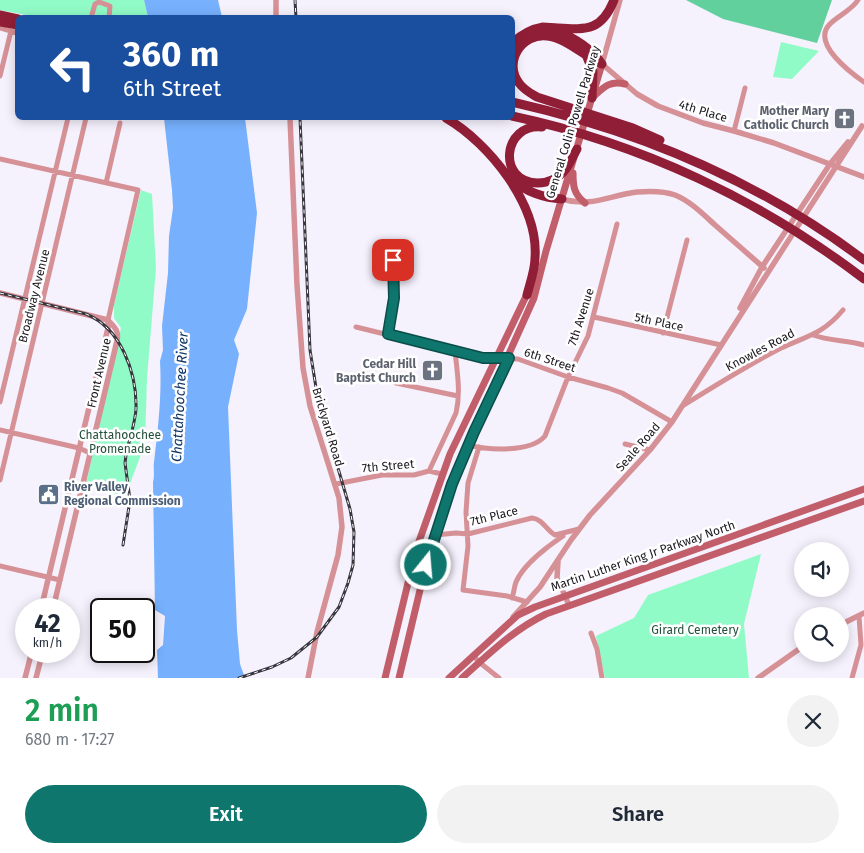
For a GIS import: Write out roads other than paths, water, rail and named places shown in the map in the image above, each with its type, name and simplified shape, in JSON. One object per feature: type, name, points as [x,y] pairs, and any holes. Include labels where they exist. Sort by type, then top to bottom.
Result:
[{"type":"highway","points":[[515,41],[529,31],[544,27],[580,29],[595,26],[606,17],[614,0]]},
{"type":"highway","points":[[0,15],[15,18]]},
{"type":"highway","points":[[0,22],[14,28]]},
{"type":"highway","points":[[544,27],[561,33],[582,45],[594,53],[602,64]]},
{"type":"highway","points":[[515,56],[521,45],[529,39],[538,36],[548,36],[558,39],[602,64]]},
{"type":"highway","points":[[587,57],[593,72],[592,98]]},
{"type":"highway","points":[[515,75],[524,89],[537,97],[633,128],[660,140],[701,164],[771,199],[864,260]]},
{"type":"highway","points":[[515,103],[569,116],[625,133],[701,164]]},
{"type":"highway","points":[[515,117],[598,139],[648,157],[724,191],[754,206],[818,246],[864,279]]},
{"type":"highway","points":[[449,120],[469,134],[487,151],[502,170],[527,212],[534,235],[536,258],[527,295]]},
{"type":"highway","points":[[559,128],[536,126],[525,129],[512,143],[509,152],[510,162],[514,171],[521,178],[562,198]]},
{"type":"highway","points":[[529,183],[543,183],[557,177],[565,170],[577,150]]},
{"type":"highway","points":[[502,170],[518,185],[528,190],[553,198],[562,198]]},
{"type":"main road","name":"General Colin Powell Parkway","points":[[399,678],[424,572],[435,535],[452,484],[468,445],[509,358],[534,298],[546,251],[602,64]]},
{"type":"main road","points":[[592,98],[609,84],[615,82],[625,84]]},
{"type":"main road","points":[[572,165],[574,191],[585,203]]},
{"type":"main road","name":"General Colin Powell Parkway","points":[[385,678],[416,550],[442,474],[546,251]]},
{"type":"main road","name":"Martin Luther King Jr Parkway North","points":[[449,678],[518,615],[565,595],[864,489]]},
{"type":"main road","name":"Martin Luther King Jr Parkway North","points":[[462,678],[497,645],[520,628],[546,614],[864,501]]},
{"type":"street","points":[[276,0],[276,15]]},
{"type":"street","name":"General Colin Powell Parkway","points":[[602,64],[620,0]]},
{"type":"street","points":[[858,0],[830,24],[824,37],[843,66],[864,82]]},
{"type":"street","points":[[92,15],[95,4],[99,2],[110,6],[109,15]]},
{"type":"street","points":[[0,28],[14,28],[0,76]]},
{"type":"street","name":"4th Place","points":[[602,64],[625,84],[658,106],[864,177]]},
{"type":"street","points":[[734,131],[745,88]]},
{"type":"street","name":"Broadway Avenue","points":[[0,402],[68,120]]},
{"type":"street","name":"Broadway Avenue","points":[[0,480],[86,120]]},
{"type":"street","name":"Brickyard Road","points":[[290,120],[298,304],[305,384],[312,415],[336,484],[341,512],[341,541],[317,632],[308,678]]},
{"type":"street","points":[[0,158],[106,183],[120,123]]},
{"type":"street","name":"Seale Road","points":[[505,626],[540,587],[579,529],[603,500],[650,450],[672,422],[768,272],[809,195],[830,164],[863,125]]},
{"type":"street","name":"Seale Road","points":[[721,345],[762,267],[771,254],[781,245],[815,198],[863,125]]},
{"type":"street","name":"Front Avenue","points":[[43,598],[108,328],[108,320],[138,190],[106,183]]},
{"type":"street","points":[[562,198],[585,203],[637,192],[661,192],[675,195],[702,214],[768,272]]},
{"type":"street","name":"7th Avenue","points":[[479,447],[525,447],[542,439],[551,423],[568,377],[588,336],[617,224]]},
{"type":"street","points":[[663,333],[687,240]]},
{"type":"street","points":[[750,256],[760,258],[771,254]]},
{"type":"street","points":[[388,334],[394,298],[393,260]]},
{"type":"street","points":[[0,293],[108,320]]},
{"type":"street","name":"Knowles Road","points":[[684,405],[773,353],[829,326],[843,310]]},
{"type":"street","name":"5th Place","points":[[594,317],[721,345]]},
{"type":"street","name":"Front Avenue","points":[[56,598],[119,334],[117,328],[108,320]]},
{"type":"street","name":"6th Street","points":[[356,327],[483,358],[518,359],[568,377],[622,393],[672,422]]},
{"type":"street","points":[[813,334],[823,338],[852,341],[864,345]]},
{"type":"street","points":[[429,471],[456,413],[458,396],[455,351]]},
{"type":"street","points":[[396,383],[458,396]]},
{"type":"street","points":[[456,413],[468,416]]},
{"type":"street","points":[[462,428],[474,432]]},
{"type":"street","points":[[0,430],[79,448],[90,453]]},
{"type":"street","points":[[624,444],[650,450]]},
{"type":"street","points":[[468,445],[479,447],[468,483],[466,512],[468,534],[463,590],[527,602]]},
{"type":"street","name":"7th Street","points":[[336,484],[375,475],[414,475],[429,471],[442,474]]},
{"type":"street","name":"7th Place","points":[[435,535],[468,534],[532,518],[537,518],[544,523],[554,535],[567,533]]},
{"type":"street","points":[[512,598],[517,581],[528,566],[549,546],[567,533],[579,529]]},
{"type":"street","name":"Seale Road","points":[[561,555],[557,564],[557,578],[569,605]]},
{"type":"street","points":[[0,566],[60,580]]},
{"type":"street","points":[[849,621],[862,615],[863,645],[852,678]]},
{"type":"street","points":[[591,633],[597,649],[602,678]]},
{"type":"street","points":[[758,678],[794,652]]},
{"type":"street","points":[[473,656],[499,678]]},
{"type":"street","points":[[26,678],[29,663]]},
{"type":"street","points":[[36,678],[40,663]]},
{"type":"water","points":[[144,0],[218,0],[222,15],[148,15]]},
{"type":"water","name":"Chattahoochee River","points":[[164,120],[245,120],[257,213],[247,309],[234,340],[239,354],[228,407],[237,630],[240,664],[245,678],[158,678],[157,650],[163,645],[165,616],[155,610],[153,482],[160,399],[160,361],[163,350],[162,326],[173,208]]},
{"type":"railway","points":[[295,0],[296,15]]},
{"type":"railway","points":[[239,678],[272,667],[291,658],[317,637],[339,607],[353,565],[354,532],[350,509],[318,400],[310,350],[300,120]]},
{"type":"railway","points":[[0,293],[86,314],[109,330],[124,353],[134,381],[136,409],[125,463],[130,500],[123,545]]},
{"type":"place","name":"Mother Mary Catholic Church","points":[[845,118]]},
{"type":"place","name":"Cedar Hill Baptist Church","points":[[432,371]]},
{"type":"place","name":"River Valley Regional Commission","points":[[48,494]]},
{"type":"park label","name":"Chattahoochee Promenade","points":[[120,442]]},
{"type":"park label","name":"Girard Cemetery","points":[[695,630]]}]
